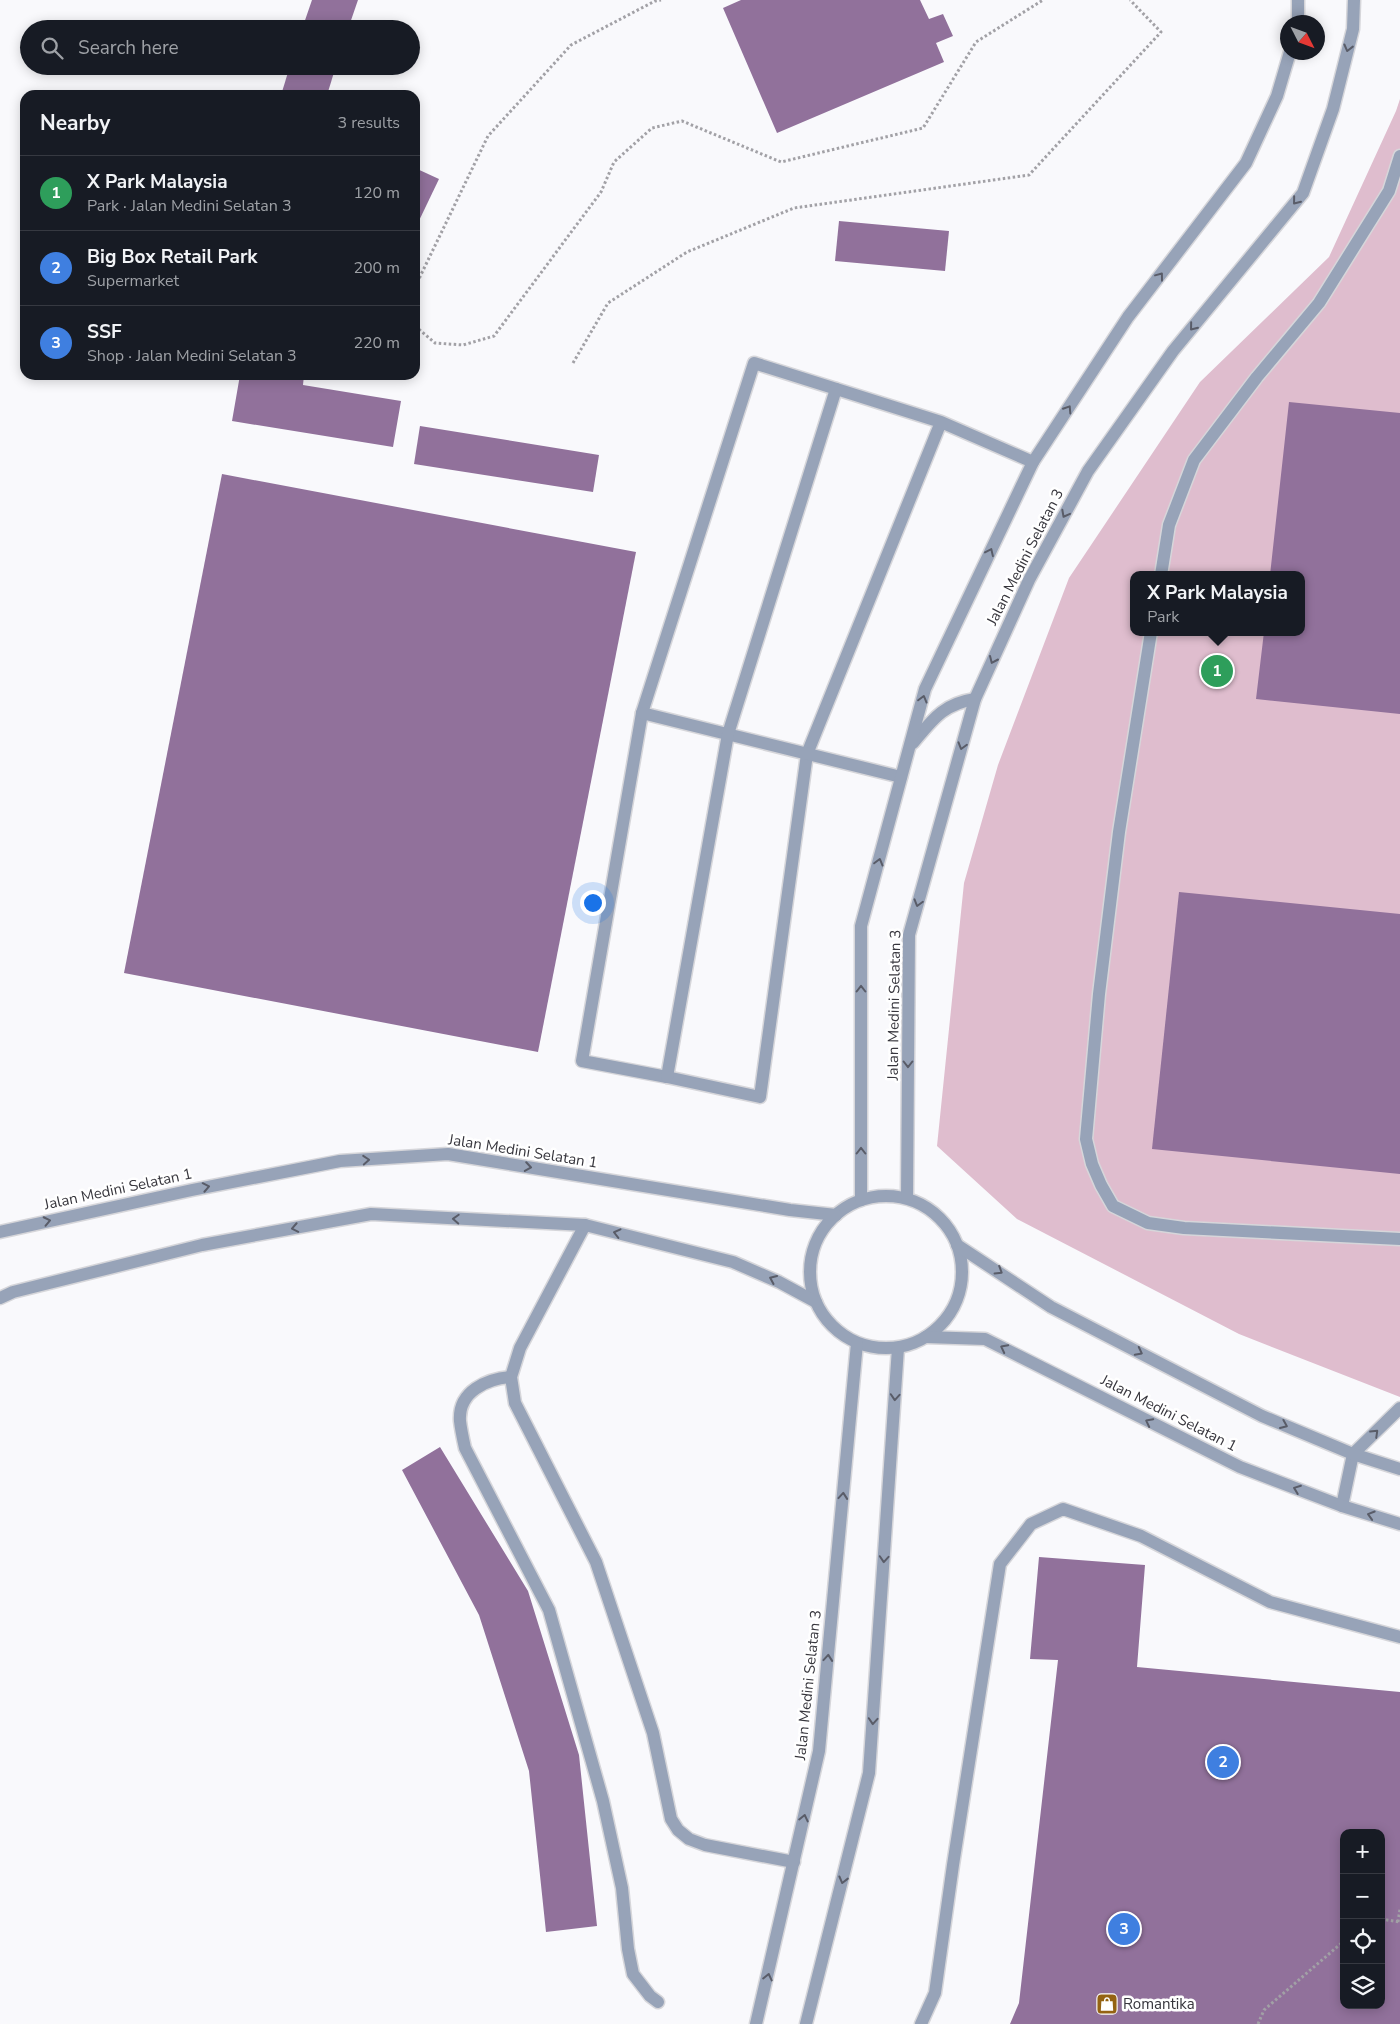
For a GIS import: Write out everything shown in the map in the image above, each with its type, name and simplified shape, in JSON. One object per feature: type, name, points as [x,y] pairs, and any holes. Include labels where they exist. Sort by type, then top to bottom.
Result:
[{"type":"street","points":[[1298,0],[1298,15]]},
{"type":"street","name":"Jalan Medini Selatan 3","points":[[907,1198],[909,935],[975,699],[1029,580],[1088,471],[1173,351],[1302,192],[1333,109],[1353,29],[1354,0]]},
{"type":"street","name":"Jalan Medini Selatan 3","points":[[861,1200],[861,926],[926,689],[1033,462],[1128,318],[1246,163],[1277,96],[1288,60]]},
{"type":"street","points":[[1162,571],[1169,525],[1194,460],[1256,377],[1319,304],[1389,191],[1400,156]]},
{"type":"street","points":[[941,422],[807,754],[760,1098],[667,1077],[582,1061],[642,713],[754,363],[941,422],[1033,462]]},
{"type":"street","points":[[667,1077],[728,734],[836,389]]},
{"type":"street","points":[[1150,636],[1119,832],[1099,994],[1086,1139],[1092,1164],[1113,1206],[1148,1223],[1184,1228],[1400,1240]]},
{"type":"street","points":[[910,746],[937,715],[957,702],[975,699]]},
{"type":"street","points":[[642,713],[901,777]]},
{"type":"street","name":"Jalan Medini Selatan 1","points":[[0,1232],[192,1190],[340,1161],[448,1154],[780,1209],[836,1215]]},
{"type":"street","points":[[884,1195],[907,1198],[923,1204],[949,1226],[962,1258],[963,1275],[956,1304],[948,1317],[926,1337],[911,1345],[884,1349],[857,1343],[832,1327],[816,1302],[811,1288],[812,1256],[817,1239],[825,1226],[836,1215],[861,1200],[884,1195]]},
{"type":"street","points":[[0,1298],[13,1292],[202,1245],[371,1214],[585,1225],[733,1262],[779,1282],[816,1302]]},
{"type":"street","points":[[585,1225],[520,1348],[511,1378],[515,1403],[596,1562],[653,1733],[671,1819],[678,1830],[689,1839],[705,1845],[794,1862]]},
{"type":"street","points":[[957,1245],[1051,1307],[1262,1416],[1353,1454],[1400,1469]]},
{"type":"street","name":"Jalan Medini Selatan 1","points":[[926,1337],[985,1338],[1240,1467],[1342,1506],[1400,1524]]},
{"type":"street","name":"Jalan Medini Selatan 3","points":[[756,2024],[819,1751],[857,1343]]},
{"type":"street","points":[[806,2024],[870,1773],[898,1348]]},
{"type":"street","points":[[511,1378],[490,1381],[475,1388],[465,1398],[460,1419],[465,1448],[549,1610],[604,1801],[622,1888],[628,1949],[634,1974],[650,1996],[658,2002]]},
{"type":"street","points":[[1342,1506],[1353,1454],[1400,1408]]},
{"type":"street","points":[[921,2024],[935,1993],[1000,1564],[1031,1524],[1062,1509],[1141,1536],[1270,1602],[1400,1637]]},
{"type":"path","points":[[420,277],[488,136],[571,45],[654,1],[661,0]]},
{"type":"path","points":[[420,330],[435,343],[463,345],[494,336],[601,192],[614,162],[652,128],[682,122],[781,162],[923,128],[976,42],[1043,0]]},
{"type":"path","points":[[573,364],[608,304],[687,252],[794,208],[1029,175],[1160,32],[1130,0]]},
{"type":"path","points":[[1385,1920],[1399,1922],[1400,1909]]},
{"type":"path","points":[[1258,2024],[1264,2010],[1340,1944]]},
{"type":"shaded area","points":[[1400,99],[1400,1397],[1239,1334],[1017,1219],[937,1146],[964,883],[998,765],[1069,578],[1200,382],[1329,257]]},
{"type":"building","points":[[312,0],[358,0],[351,20],[305,20]]},
{"type":"building","points":[[741,0],[920,0],[929,19],[943,14],[953,36],[936,43],[944,62],[777,133],[723,8]]},
{"type":"building","points":[[287,75],[333,75],[329,90],[283,90]]},
{"type":"building","points":[[420,170],[439,179],[420,219]]},
{"type":"building","points":[[839,221],[949,231],[945,271],[835,261]]},
{"type":"building","points":[[239,380],[304,380],[303,385],[401,401],[393,447],[232,421]]},
{"type":"building","points":[[1289,402],[1400,413],[1400,714],[1256,699],[1264,636],[1305,636],[1305,571],[1270,571]]},
{"type":"building","points":[[420,426],[599,455],[593,492],[414,464]]},
{"type":"building","points":[[222,474],[636,552],[538,1052],[124,973]]},
{"type":"building","points":[[1179,892],[1400,914],[1400,1174],[1152,1149]]},
{"type":"building","points":[[440,1447],[528,1591],[579,1755],[597,1926],[546,1932],[529,1771],[479,1615],[402,1470]]},
{"type":"building","points":[[1039,1557],[1145,1565],[1137,1667],[1400,1692],[1400,2024],[1010,2024],[1019,2003],[1058,1660],[1030,1659]]},
{"type":"place","name":"X Park Malaysia","points":[[1217,671]]},
{"type":"place","name":"Big Box Retail Park","points":[[1223,1762]]},
{"type":"place","name":"SSF","points":[[1124,1929]]},
{"type":"place","name":"Romantika","points":[[1107,2004]]}]
